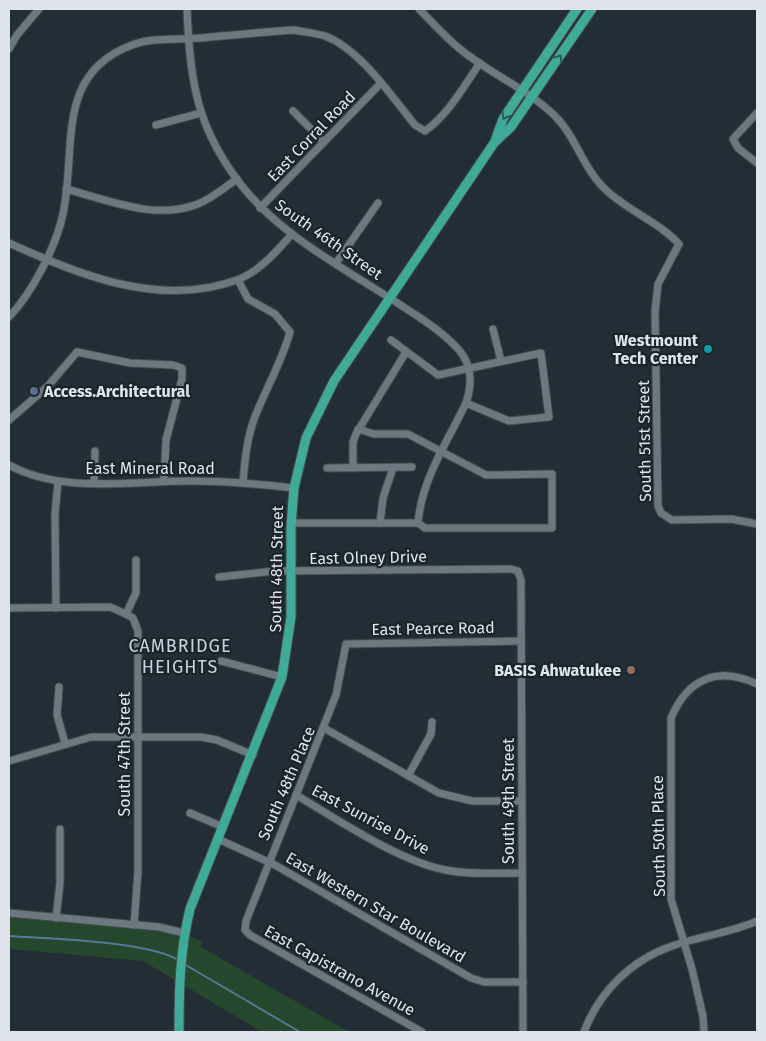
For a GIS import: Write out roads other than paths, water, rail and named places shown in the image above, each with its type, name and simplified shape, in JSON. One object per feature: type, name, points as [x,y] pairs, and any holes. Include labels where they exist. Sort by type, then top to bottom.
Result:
[{"type":"main road","name":"South 48th Street","points":[[494,143],[503,119],[577,9]]},
{"type":"main road","name":"South 48th Street","points":[[179,1032],[179,970],[181,948],[190,908],[253,755],[282,677],[289,641],[292,571],[291,523],[294,488],[306,438],[323,399],[390,298],[494,143],[511,127],[592,9]]},
{"type":"street","points":[[9,49],[17,35],[38,9]]},
{"type":"street","name":"South 46th Street","points":[[187,9],[191,74],[201,113],[214,145],[236,179],[260,208],[292,234],[390,298]]},
{"type":"street","points":[[419,9],[460,50],[532,98]]},
{"type":"street","points":[[9,317],[23,302],[46,260],[62,216],[77,101],[83,84],[95,67],[113,53],[144,42],[294,30],[308,32],[326,37],[353,54],[416,125],[425,131],[433,125],[458,94],[480,62]]},
{"type":"street","name":"East Corral Road","points":[[260,208],[380,84]]},
{"type":"street","name":"South 51st Street","points":[[532,98],[552,113],[569,131],[591,170],[605,190],[629,209],[669,233],[679,244],[658,284],[655,312],[658,506],[661,513],[672,520],[731,519],[757,524]]},
{"type":"street","points":[[293,111],[324,142]]},
{"type":"street","points":[[156,125],[201,113]]},
{"type":"street","points":[[757,113],[733,139],[738,148],[757,163]]},
{"type":"street","points":[[66,190],[144,210],[178,210],[211,198],[236,179]]},
{"type":"street","points":[[336,262],[378,203]]},
{"type":"street","points":[[9,243],[46,260],[97,279],[166,291],[205,288],[238,280],[270,259],[292,234]]},
{"type":"street","points":[[238,280],[248,299],[275,314],[290,332],[256,415],[245,452],[243,482]]},
{"type":"street","points":[[390,298],[442,334],[460,351],[469,369],[472,382],[466,403],[441,451],[423,492],[418,523]]},
{"type":"street","points":[[493,329],[501,361]]},
{"type":"street","points":[[391,340],[438,375],[541,353],[549,417],[509,421],[466,403]]},
{"type":"street","points":[[9,420],[47,388],[77,352],[130,363],[173,365],[182,368],[182,379],[166,440],[164,481]]},
{"type":"street","points":[[353,468],[353,442],[358,429],[406,352]]},
{"type":"street","points":[[291,523],[418,523],[425,528],[552,528],[552,474],[486,475],[408,434],[374,434],[358,429]]},
{"type":"street","points":[[94,451],[94,483]]},
{"type":"street","name":"East Mineral Road","points":[[9,464],[21,472],[58,482],[243,482],[294,488]]},
{"type":"street","points":[[327,468],[412,467]]},
{"type":"street","points":[[380,523],[383,498],[393,468]]},
{"type":"street","points":[[56,608],[55,514],[58,482]]},
{"type":"street","points":[[9,608],[110,607],[126,614],[136,593],[136,560]]},
{"type":"street","name":"East Olney Drive","points":[[219,578],[258,572],[292,571],[511,569],[518,571]]},
{"type":"street","name":"South 49th Street","points":[[518,571],[521,580],[523,1032]]},
{"type":"street","name":"South 47th Street","points":[[126,614],[133,618],[138,631],[138,872],[134,924]]},
{"type":"street","name":"East Pearce Road","points":[[346,644],[521,641]]},
{"type":"street","name":"South 48th Place","points":[[245,930],[246,921],[268,862],[336,695],[346,644]]},
{"type":"street","points":[[221,661],[282,677]]},
{"type":"street","name":"South 50th Place","points":[[704,1032],[702,1010],[672,899],[670,835],[671,718],[682,698],[700,682],[713,676],[735,676],[757,684]]},
{"type":"street","points":[[58,687],[57,715],[65,743]]},
{"type":"street","points":[[408,776],[431,734],[432,722]]},
{"type":"street","points":[[324,728],[408,776],[456,799],[472,801],[522,801]]},
{"type":"street","points":[[9,761],[65,743],[91,737],[201,737],[217,740],[253,755]]},
{"type":"street","name":"East Sunrise Drive","points":[[296,795],[403,856],[424,865],[469,873],[522,873]]},
{"type":"street","points":[[190,813],[223,827]]},
{"type":"street","points":[[56,918],[60,883],[60,829]]},
{"type":"street","name":"East Western Star Boulevard","points":[[218,839],[268,862],[471,978],[484,982],[523,982]]},
{"type":"street","points":[[9,913],[134,924],[184,933]]},
{"type":"street","points":[[584,1032],[598,1004],[611,987],[630,969],[650,956],[685,942],[757,922]]},
{"type":"street","name":"East Capistrano Avenue","points":[[245,930],[422,1032]]},
{"type":"waterway","points":[[9,936],[122,945],[164,954],[178,960]]},
{"type":"waterway","points":[[184,964],[300,1032]]},
{"type":"place","name":"Westmount Tech Center","points":[[708,349]]},
{"type":"place","name":"Access.Architectural","points":[[34,391]]},
{"type":"place","name":"BASIS Ahwatukee","points":[[631,670]]},
{"type":"district","name":"CAMBRIDGE HEIGHTS","points":[[180,656]]}]
